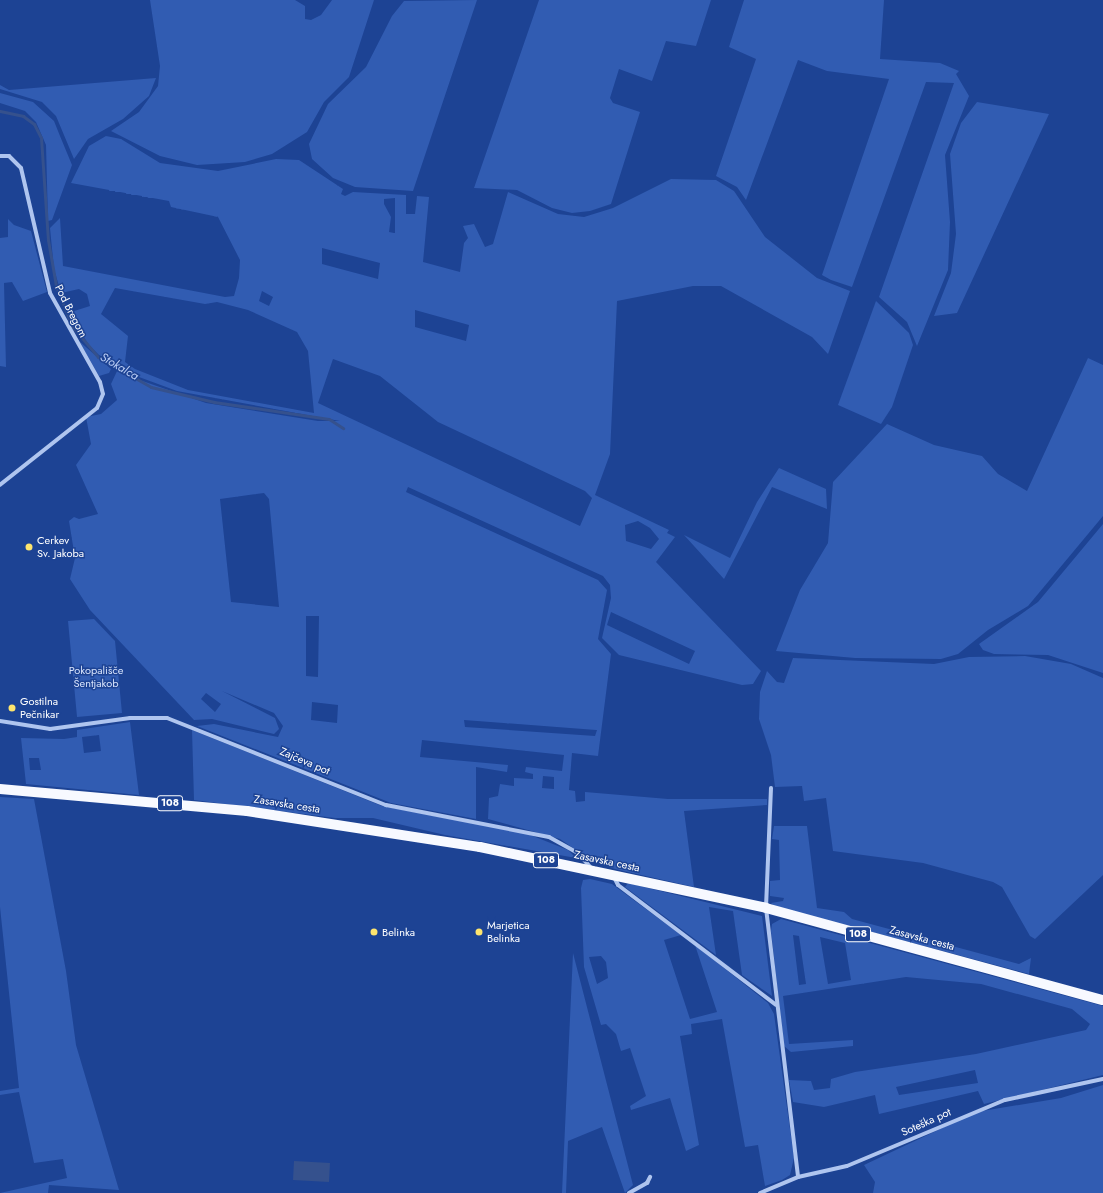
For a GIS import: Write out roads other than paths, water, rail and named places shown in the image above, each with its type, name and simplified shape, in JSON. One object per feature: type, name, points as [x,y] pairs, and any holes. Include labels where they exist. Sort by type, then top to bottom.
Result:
[{"type":"main road","name":"Zasavska cesta","points":[[0,789],[247,810],[442,841],[593,870],[766,908],[1103,1000]]},
{"type":"street","name":"Pod Bregom","points":[[0,156],[10,156],[21,168],[48,286],[100,382],[103,394],[97,408],[0,485]]},
{"type":"street","name":"Zajčeva pot","points":[[0,721],[50,729],[130,718],[167,718],[386,805],[549,837],[578,853],[593,870]]},
{"type":"street","points":[[771,788],[766,908],[776,1005],[798,1177]]},
{"type":"street","points":[[612,874],[618,885],[776,1005]]},
{"type":"street","name":"Soteška pot","points":[[760,1193],[798,1177],[847,1166],[1005,1100],[1103,1079]]},
{"type":"street","points":[[630,1193],[647,1183],[650,1177]]},
{"type":"waterway","name":"Stokalca","points":[[0,111],[23,116],[34,124],[41,138],[48,240],[56,286],[72,326],[98,357],[151,387],[214,402],[329,419],[343,428]]},
{"type":"place","name":"Cerkev Sv. Jakoba","points":[[29,547]]},
{"type":"place","name":"Gostilna Pečnikar","points":[[12,708]]},
{"type":"place","name":"Belinka","points":[[374,932]]},
{"type":"place","name":"Marjetica Belinka","points":[[479,932]]},
{"type":"park label","name":"Pokopališče Šentjakob","points":[[96,677]]}]
